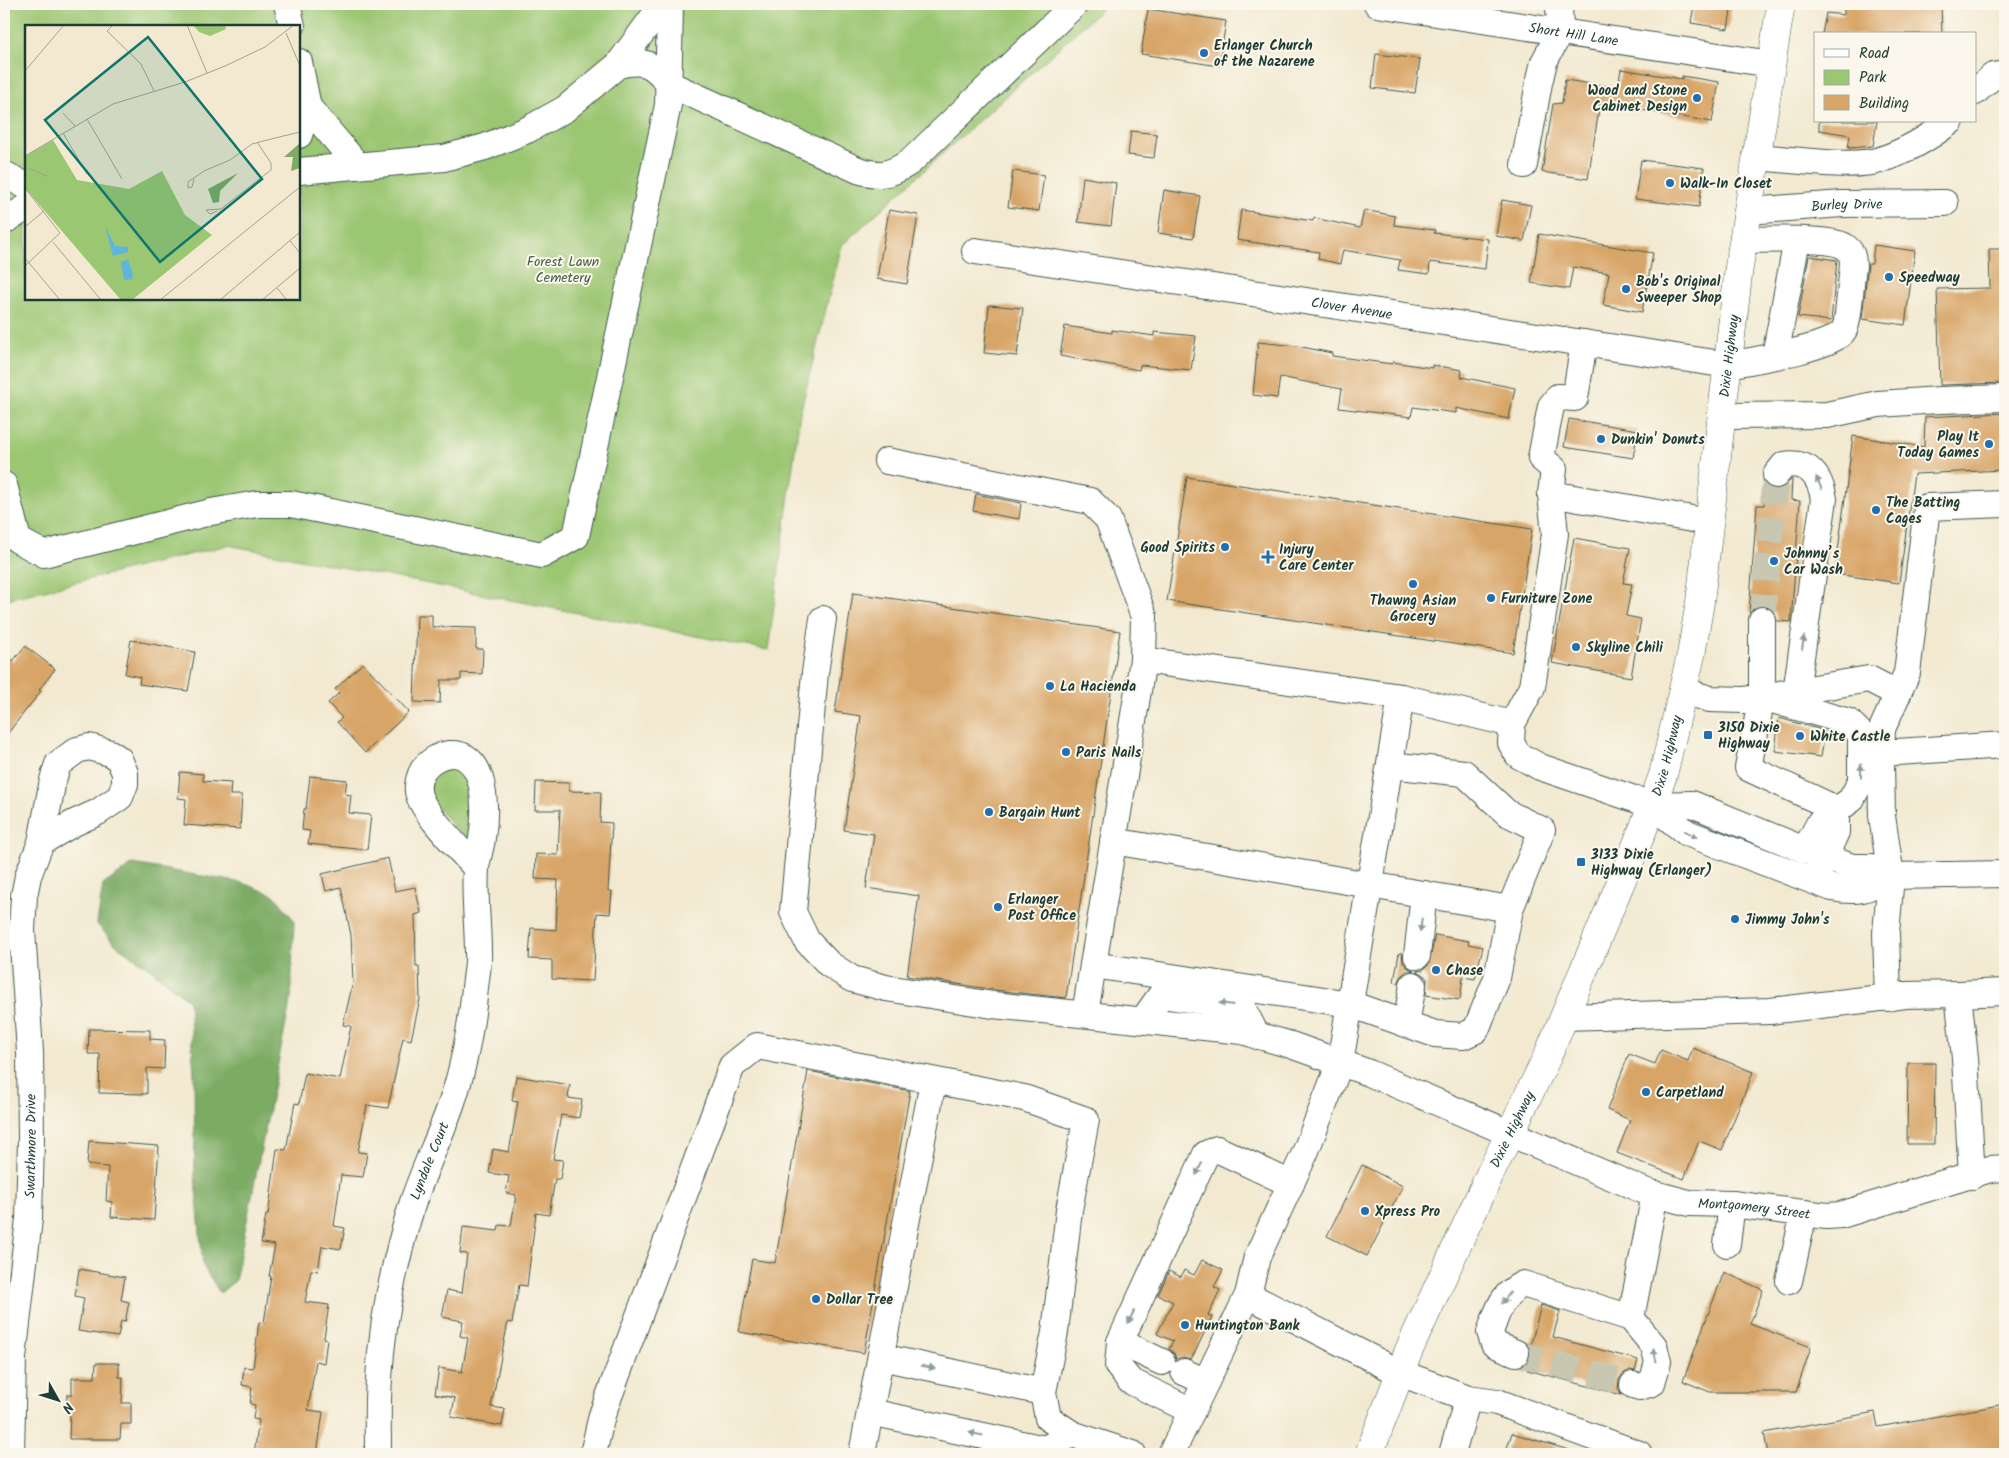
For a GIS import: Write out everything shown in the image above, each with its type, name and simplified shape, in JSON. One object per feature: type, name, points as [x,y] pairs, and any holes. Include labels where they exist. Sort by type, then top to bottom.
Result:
[{"type":"main road","name":"Dixie Highway","points":[[1369,1454],[1400,1374],[1564,1017],[1642,832],[1663,775],[1683,691],[1700,602],[1743,240],[1781,4]]},
{"type":"street","points":[[287,4],[292,25]]},
{"type":"street","points":[[300,171],[444,158],[485,147],[527,130],[565,108],[618,66],[663,4]]},
{"type":"street","points":[[4,485],[18,540],[44,554],[212,512],[257,504],[291,504],[542,555],[576,536],[668,105],[670,4]]},
{"type":"street","points":[[618,66],[633,62],[647,63],[659,71],[669,84],[858,170],[874,175],[894,173],[910,162],[1075,4]]},
{"type":"street","name":"Short Hill Lane","points":[[1376,4],[1771,64]]},
{"type":"street","points":[[1524,165],[1544,62],[1560,32],[1558,4]]},
{"type":"street","points":[[300,67],[308,107],[358,166]]},
{"type":"street","points":[[1976,91],[1993,76],[2005,74]]},
{"type":"street","points":[[300,132],[308,107]]},
{"type":"street","points":[[1757,156],[1848,163],[1879,161],[1934,134],[1950,122]]},
{"type":"street","points":[[4,174],[25,185]]},
{"type":"street","name":"Burley Drive","points":[[1748,211],[1842,204],[1946,203]]},
{"type":"street","points":[[4,221],[25,209]]},
{"type":"street","points":[[1743,240],[1797,240],[1775,356]]},
{"type":"street","name":"Clover Avenue","points":[[975,251],[1728,365],[1775,356],[1824,343],[1837,338],[1844,330],[1853,256],[1844,246],[1837,244],[1797,240]]},
{"type":"street","points":[[1584,343],[1575,398],[1558,397],[1550,406],[1541,458],[1554,469],[1552,494],[1555,534],[1532,687],[1512,724],[1511,743],[1518,755],[1540,767],[1652,805],[1687,833],[1832,888],[1854,891],[1870,888],[1891,876]]},
{"type":"street","points":[[1722,416],[1827,415],[1878,404],[2005,398]]},
{"type":"street","points":[[823,619],[815,673],[793,912],[807,941],[829,964],[852,979],[879,986],[993,1005],[1085,1014],[1143,660],[1144,617],[1108,519],[1090,501],[887,461]]},
{"type":"street","points":[[1776,475],[1784,465],[1793,464],[1807,468],[1815,474],[1822,484],[1824,499],[1796,692]]},
{"type":"street","points":[[1552,494],[1709,522]]},
{"type":"street","points":[[1888,998],[1886,933],[1891,876],[1882,816],[1882,729],[1907,673],[1927,507],[2005,504]]},
{"type":"street","points":[[1762,620],[1762,697],[1748,768],[1836,809]]},
{"type":"street","points":[[1143,660],[1401,697],[1512,724]]},
{"type":"street","points":[[1683,691],[1710,699],[1726,700],[1762,697],[1869,679],[1898,694]]},
{"type":"street","points":[[1184,1372],[1248,1295],[1257,1257],[1305,1153],[1340,1063],[1401,697]]},
{"type":"street","points":[[1762,697],[1849,722],[1861,734],[1861,781],[1850,800],[1820,822],[1815,854],[1814,881]]},
{"type":"street","points":[[1881,753],[2005,745]]},
{"type":"street","points":[[1092,965],[1350,1004],[1435,1034],[1463,1036],[1476,1030],[1497,978],[1510,909],[1542,830],[1507,813],[1464,773],[1390,765]]},
{"type":"street","points":[[1652,805],[1692,804],[1815,854],[1852,867],[1871,867],[1891,876],[2005,874]]},
{"type":"street","points":[[1113,841],[1510,909]]},
{"type":"street","name":"Swarthmore Drive","points":[[11,1454],[13,1358],[29,1219],[31,1139],[30,1052],[22,930],[24,896],[28,876],[42,842]]},
{"type":"street","name":"Lyndale Court","points":[[378,1454],[379,1379],[386,1316],[399,1249],[424,1173],[451,1105],[462,1066],[472,1014],[478,957],[476,868]]},
{"type":"street","points":[[1417,956],[1424,894]]},
{"type":"street","points":[[1406,1024],[1413,985]]},
{"type":"street","points":[[1564,1017],[1770,1011],[1906,995],[2005,992]]},
{"type":"street","name":"Montgomery Street","points":[[1085,1014],[1143,1020],[1161,994],[1242,1007],[1257,1036],[1369,1073],[1608,1177],[1655,1194],[1690,1203],[1732,1204],[1827,1216],[1840,1215],[1990,1169],[2005,1168]]},
{"type":"street","points":[[1958,994],[1965,1058],[1972,1176]]},
{"type":"street","points":[[593,1454],[602,1415],[732,1066],[757,1046],[933,1082],[1024,1098],[1086,1120],[1069,1210],[1055,1332],[1043,1392],[1048,1418],[1072,1434],[1133,1454]]},
{"type":"street","points":[[862,1454],[933,1082]]},
{"type":"street","points":[[1192,1411],[1130,1382],[1118,1366],[1120,1342],[1206,1154],[1217,1148],[1291,1184]]},
{"type":"street","points":[[1631,1318],[1655,1194]]},
{"type":"street","points":[[1727,1244],[1732,1204]]},
{"type":"street","points":[[1789,1281],[1804,1213]]},
{"type":"street","points":[[1516,1353],[1494,1344],[1490,1332],[1500,1306],[1510,1292],[1524,1284],[1631,1318],[1654,1346],[1658,1362],[1652,1383],[1638,1387],[1633,1385]]},
{"type":"street","points":[[1248,1295],[1400,1374],[1468,1398],[1497,1402],[1639,1454]]},
{"type":"street","points":[[1120,1342],[1184,1372]]},
{"type":"street","points":[[881,1357],[1043,1392]]},
{"type":"street","points":[[1171,1454],[1192,1411],[1184,1372]]},
{"type":"street","points":[[1452,1454],[1468,1398]]},
{"type":"street","points":[[870,1412],[1045,1449],[1072,1434]]},
{"type":"green space","name":"Forest Lawn Cemetery","points":[[4,4],[1107,4],[842,245],[800,413],[768,650],[228,545],[4,600]]},
{"type":"green space","points":[[448,764],[470,773],[475,851],[432,802],[428,781]]},
{"type":"green space","points":[[133,864],[243,883],[274,895],[294,920],[291,998],[235,1281],[220,1293],[203,1266],[195,1176],[194,1074],[189,1001],[152,970],[116,945],[97,924],[103,885]]},
{"type":"building","points":[[1694,4],[1732,4],[1728,29],[1691,23]]},
{"type":"building","points":[[1844,4],[1941,4],[1942,32],[1822,32],[1826,13],[1844,15]]},
{"type":"building","name":"Erlanger Church of the Nazarene","points":[[1148,9],[1226,21],[1219,66],[1141,54]]},
{"type":"building","points":[[1376,54],[1420,59],[1415,93],[1372,88]]},
{"type":"building","points":[[1621,69],[1682,79],[1682,76],[1719,82],[1712,122],[1600,103],[1588,179],[1542,172],[1553,104],[1562,103],[1565,80],[1618,88]]},
{"type":"building","points":[[1819,122],[1877,122],[1873,146],[1848,148],[1850,135],[1819,130]]},
{"type":"building","points":[[1131,131],[1157,134],[1154,158],[1128,155]]},
{"type":"building","name":"Walk-In Closet","points":[[1641,160],[1704,168],[1699,207],[1635,199]]},
{"type":"building","points":[[1013,171],[1044,175],[1039,211],[1008,207]]},
{"type":"building","points":[[1083,177],[1116,183],[1111,226],[1078,222]]},
{"type":"building","points":[[1164,190],[1200,196],[1193,238],[1158,233]]},
{"type":"building","points":[[1502,200],[1531,205],[1524,241],[1496,236]]},
{"type":"building","points":[[889,210],[918,215],[907,284],[877,279]]},
{"type":"building","points":[[1241,210],[1313,221],[1314,218],[1360,228],[1364,210],[1395,216],[1394,225],[1435,230],[1434,233],[1488,239],[1485,269],[1430,262],[1429,274],[1398,270],[1400,260],[1343,250],[1340,264],[1318,259],[1319,252],[1237,240]]},
{"type":"building","points":[[1539,234],[1653,253],[1642,312],[1603,305],[1609,273],[1573,267],[1569,289],[1531,283]]},
{"type":"building","name":"Speedway","points":[[1874,245],[1915,251],[1905,325],[1862,319],[1868,264],[1872,264]]},
{"type":"building","points":[[1989,249],[2005,249],[2005,383],[1940,385],[1937,289],[1990,288]]},
{"type":"building","points":[[1809,256],[1837,260],[1831,321],[1798,317]]},
{"type":"building","points":[[989,305],[1023,308],[1017,356],[984,353]]},
{"type":"building","points":[[1065,326],[1112,333],[1112,330],[1154,336],[1154,332],[1196,336],[1191,370],[1140,365],[1139,370],[1060,356]]},
{"type":"building","points":[[1258,342],[1297,346],[1332,353],[1332,356],[1432,368],[1432,365],[1462,370],[1461,377],[1515,388],[1509,419],[1456,408],[1456,413],[1413,407],[1411,417],[1339,408],[1342,389],[1280,377],[1277,398],[1253,395]]},
{"type":"building","name":"The Batting Cages","points":[[2005,413],[2005,470],[1914,474],[1899,583],[1835,574],[1853,436],[1924,447],[1925,417]]},
{"type":"building","name":"Dunkin' Donuts","points":[[1569,419],[1638,430],[1633,458],[1564,447]]},
{"type":"building","points":[[1187,477],[1532,529],[1513,653],[1167,601]]},
{"type":"building","name":"Johnny’s Car Wash","points":[[1792,479],[1791,500],[1800,501],[1791,622],[1777,621],[1775,612],[1769,607],[1762,605],[1754,607],[1749,613],[1757,505],[1764,505],[1765,485],[1773,490],[1781,489]]},
{"type":"building","points":[[976,494],[1021,503],[1019,519],[973,511]]},
{"type":"building","points":[[1574,538],[1630,548],[1623,583],[1632,584],[1626,616],[1641,619],[1631,677],[1552,663]]},
{"type":"building","points":[[853,593],[1120,631],[1066,998],[995,990],[907,976],[919,896],[866,888],[874,834],[844,830],[861,716],[835,712]]},
{"type":"building","points":[[417,615],[432,615],[432,627],[476,628],[476,649],[483,649],[482,674],[461,673],[461,680],[441,680],[440,703],[414,702]]},
{"type":"building","points":[[131,640],[195,652],[188,691],[139,684],[140,677],[125,674]]},
{"type":"building","points":[[25,646],[55,669],[39,690],[41,691],[4,738],[4,654],[13,661]]},
{"type":"building","points":[[363,663],[409,712],[365,753],[337,722],[342,718],[328,703],[339,693],[335,689]]},
{"type":"building","name":"White Castle","points":[[1779,718],[1825,731],[1821,757],[1775,751]]},
{"type":"building","points":[[180,772],[203,774],[203,781],[231,783],[230,795],[242,795],[240,829],[184,825],[186,799],[178,798]]},
{"type":"building","points":[[310,776],[347,780],[345,794],[351,795],[349,813],[371,815],[367,850],[308,844],[310,831],[302,830]]},
{"type":"building","points":[[536,782],[569,783],[569,791],[601,792],[600,822],[612,823],[608,891],[612,891],[610,914],[597,913],[593,981],[552,979],[552,960],[529,959],[531,928],[556,930],[558,880],[535,879],[536,854],[558,855],[560,810],[535,810]]},
{"type":"building","points":[[388,858],[395,891],[415,887],[421,913],[415,915],[416,966],[419,966],[420,999],[411,1040],[403,1038],[388,1108],[367,1105],[358,1152],[367,1153],[363,1177],[341,1175],[334,1226],[345,1228],[341,1249],[322,1246],[318,1271],[311,1270],[305,1302],[329,1305],[324,1338],[327,1339],[324,1363],[316,1361],[308,1410],[323,1412],[317,1454],[254,1454],[259,1420],[253,1419],[255,1405],[250,1404],[252,1387],[242,1385],[244,1367],[253,1368],[259,1322],[264,1323],[271,1276],[269,1276],[275,1245],[261,1243],[266,1215],[268,1215],[277,1149],[286,1150],[295,1103],[299,1104],[305,1073],[340,1079],[351,1026],[343,1025],[353,982],[351,935],[341,887],[326,891],[322,874]]},
{"type":"building","name":"Chase","points":[[1435,935],[1469,941],[1468,944],[1483,947],[1475,979],[1463,977],[1460,1000],[1426,995],[1427,979],[1417,971],[1423,970],[1429,964]]},
{"type":"building","points":[[1399,953],[1402,953],[1403,962],[1408,968],[1414,970],[1407,971],[1402,975],[1398,983],[1394,982]]},
{"type":"building","points":[[89,1029],[150,1030],[150,1039],[165,1040],[164,1069],[147,1068],[147,1094],[99,1093],[100,1054],[88,1054]]},
{"type":"building","points":[[1693,1048],[1753,1072],[1722,1150],[1699,1141],[1684,1179],[1617,1153],[1630,1120],[1607,1110],[1629,1054],[1655,1064],[1661,1050],[1688,1061]]},
{"type":"building","points":[[1908,1063],[1935,1063],[1934,1144],[1907,1144]]},
{"type":"building","points":[[808,1071],[910,1091],[864,1353],[739,1332],[752,1259],[775,1263]]},
{"type":"building","points":[[516,1076],[570,1085],[568,1098],[582,1100],[579,1118],[561,1115],[553,1159],[563,1160],[560,1179],[555,1179],[549,1215],[536,1213],[527,1286],[519,1285],[512,1323],[508,1322],[491,1407],[505,1409],[502,1426],[451,1417],[455,1398],[435,1394],[439,1368],[462,1372],[468,1338],[460,1336],[463,1321],[442,1317],[447,1290],[462,1293],[467,1254],[460,1253],[463,1227],[498,1231],[499,1225],[511,1226],[516,1195],[506,1193],[509,1176],[489,1173],[493,1149],[509,1152],[518,1102],[512,1101]]},
{"type":"building","points":[[89,1141],[159,1146],[154,1220],[111,1217],[112,1202],[106,1201],[108,1167],[87,1165]]},
{"type":"building","name":"Xpress Pro","points":[[1362,1165],[1403,1186],[1367,1256],[1327,1236]]},
{"type":"building","name":"Huntington Bank","points":[[1202,1260],[1223,1270],[1214,1287],[1220,1290],[1208,1315],[1212,1317],[1191,1359],[1183,1357],[1176,1359],[1174,1353],[1169,1349],[1173,1341],[1157,1334],[1173,1302],[1158,1295],[1169,1271],[1181,1277],[1184,1270],[1194,1275]]},
{"type":"building","points":[[79,1269],[125,1277],[121,1300],[129,1302],[125,1322],[121,1321],[118,1337],[78,1331],[84,1298],[75,1296]]},
{"type":"building","points":[[1724,1272],[1763,1290],[1750,1324],[1811,1347],[1796,1392],[1710,1392],[1683,1381]]},
{"type":"building","points":[[1541,1305],[1560,1311],[1553,1337],[1638,1360],[1635,1371],[1630,1370],[1623,1374],[1619,1380],[1618,1388],[1622,1395],[1527,1370],[1529,1364],[1526,1364],[1530,1358],[1530,1348]]},
{"type":"building","points":[[96,1363],[119,1363],[119,1377],[123,1377],[122,1403],[131,1403],[131,1424],[121,1424],[120,1439],[69,1439],[70,1413],[66,1413],[67,1395],[72,1395],[72,1378],[95,1378]]},
{"type":"building","points":[[2005,1404],[2005,1454],[1768,1454],[1764,1433],[1875,1412],[1878,1427]]},
{"type":"building","points":[[1512,1433],[1569,1450],[1568,1454],[1505,1454]]},
{"type":"tunnel","points":[[1762,620],[1776,475]]},
{"type":"tunnel","points":[[1516,1353],[1633,1385]]},
{"type":"place","name":"Erlanger Church of the Nazarene","points":[[1204,53]]},
{"type":"place","name":"Wood and Stone Cabinet Design","points":[[1697,98]]},
{"type":"place","name":"Walk-In Closet","points":[[1670,183]]},
{"type":"place","name":"Speedway","points":[[1889,277]]},
{"type":"place","name":"Bob's Original Sweeper Shop","points":[[1626,289]]},
{"type":"place","name":"Dunkin' Donuts","points":[[1601,439]]},
{"type":"place","name":"Play It Today Games","points":[[1989,444]]},
{"type":"place","name":"The Batting Cages","points":[[1876,510]]},
{"type":"place","name":"Good Spirits","points":[[1225,547]]},
{"type":"place","name":"Injury Care Center","points":[[1268,557]]},
{"type":"place","name":"Johnny’s Car Wash","points":[[1774,561]]},
{"type":"place","name":"Thawng Asian Grocery","points":[[1413,584]]},
{"type":"place","name":"Furniture Zone","points":[[1491,598]]},
{"type":"place","name":"Skyline Chili","points":[[1576,647]]},
{"type":"place","name":"La Hacienda","points":[[1050,686]]},
{"type":"place","name":"3150 Dixie Highway","points":[[1708,735]]},
{"type":"place","name":"White Castle","points":[[1800,736]]},
{"type":"place","name":"Paris Nails","points":[[1066,752]]},
{"type":"place","name":"Bargain Hunt","points":[[989,812]]},
{"type":"place","name":"3133 Dixie Highway (Erlanger)","points":[[1581,862]]},
{"type":"place","name":"Erlanger Post Office","points":[[998,907]]},
{"type":"place","name":"Jimmy John's","points":[[1735,919]]},
{"type":"place","name":"Chase","points":[[1436,970]]},
{"type":"place","name":"Carpetland","points":[[1646,1092]]},
{"type":"place","name":"Xpress Pro","points":[[1365,1211]]},
{"type":"place","name":"Dollar Tree","points":[[816,1299]]},
{"type":"place","name":"Huntington Bank","points":[[1185,1325]]}]
